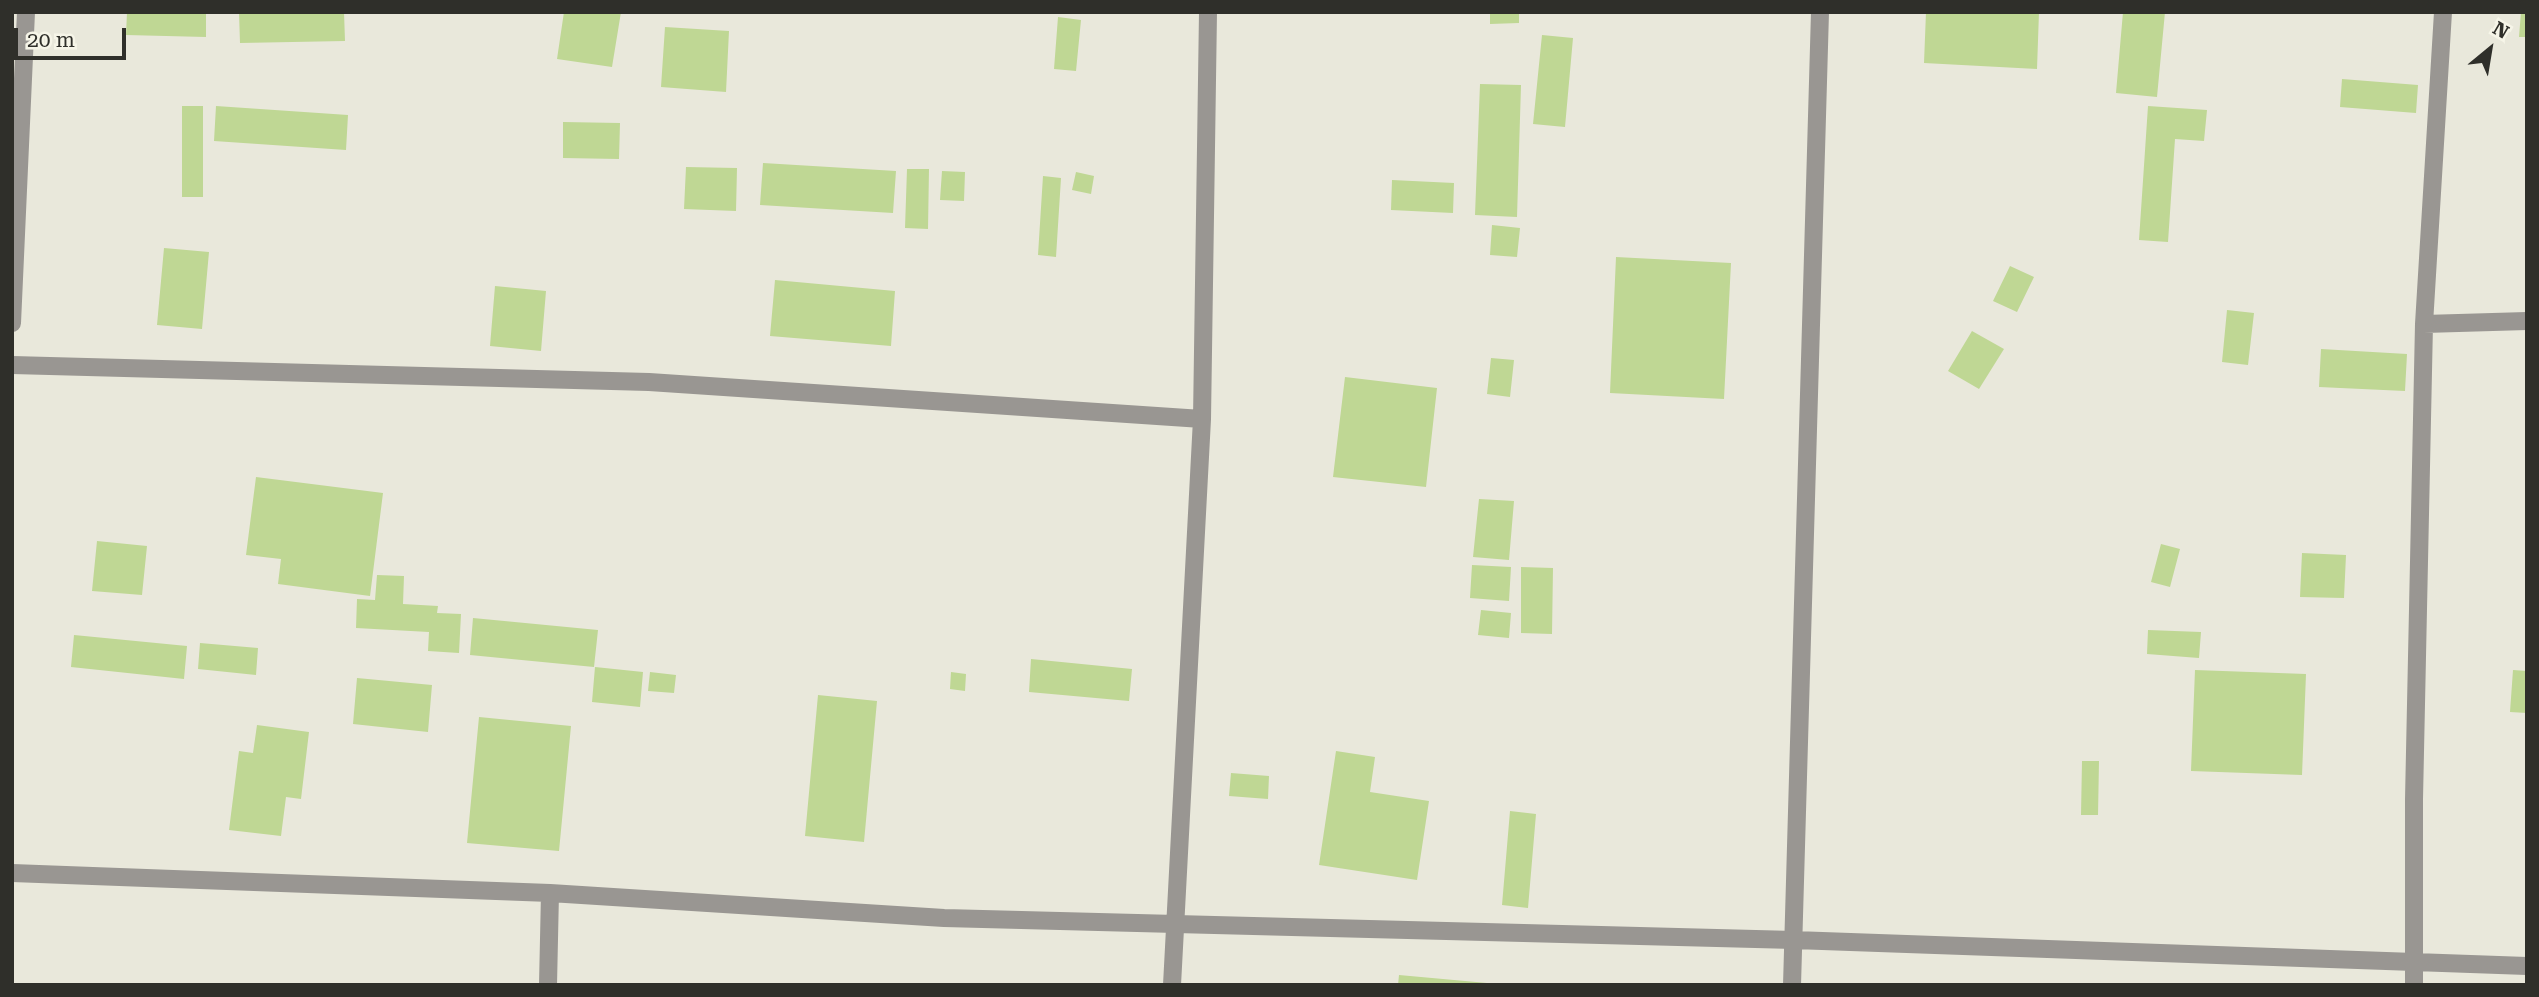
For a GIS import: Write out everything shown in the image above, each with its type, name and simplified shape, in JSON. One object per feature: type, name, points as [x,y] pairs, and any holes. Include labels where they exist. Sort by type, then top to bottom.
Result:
[{"type":"street","points":[[12,323],[26,12]]},
{"type":"street","points":[[1172,985],[1202,419],[1208,12]]},
{"type":"street","points":[[1792,985],[1820,12]]},
{"type":"street","points":[[2414,985],[2414,799],[2424,324],[2443,12]]},
{"type":"street","points":[[2424,324],[2527,321]]},
{"type":"street","points":[[12,365],[649,382],[1202,419]]},
{"type":"street","points":[[12,873],[550,893],[944,918],[1794,940],[2527,965]]},
{"type":"street","points":[[548,985],[550,893]]},
{"type":"building","points":[[127,12],[206,12],[206,37],[126,35]]},
{"type":"building","points":[[239,12],[344,12],[345,41],[240,43]]},
{"type":"building","points":[[564,12],[621,12],[612,67],[557,59]]},
{"type":"building","points":[[1490,12],[1519,12],[1519,23],[1490,24]]},
{"type":"building","points":[[1926,12],[2039,12],[2037,69],[1924,63]]},
{"type":"building","points":[[2123,12],[2165,12],[2157,97],[2116,93]]},
{"type":"building","points":[[2521,12],[2527,12],[2527,37],[2519,37]]},
{"type":"building","points":[[1058,17],[1081,20],[1076,71],[1054,69]]},
{"type":"building","points":[[665,27],[729,31],[726,92],[661,87]]},
{"type":"building","points":[[1542,35],[1573,38],[1565,127],[1533,124]]},
{"type":"building","points":[[2342,79],[2418,85],[2416,113],[2340,107]]},
{"type":"building","points":[[1480,84],[1521,85],[1517,217],[1475,215]]},
{"type":"building","points":[[182,106],[203,106],[203,197],[182,197]]},
{"type":"building","points":[[216,106],[348,115],[346,150],[214,141]]},
{"type":"building","points":[[2148,106],[2207,110],[2204,141],[2175,139],[2168,242],[2139,240]]},
{"type":"building","points":[[563,122],[620,123],[619,159],[563,158]]},
{"type":"building","points":[[763,163],[896,171],[893,213],[760,205]]},
{"type":"building","points":[[686,167],[737,168],[736,211],[684,209]]},
{"type":"building","points":[[907,169],[929,169],[928,229],[905,228]]},
{"type":"building","points":[[942,171],[965,172],[964,201],[940,200]]},
{"type":"building","points":[[1076,172],[1094,176],[1091,194],[1072,190]]},
{"type":"building","points":[[1043,176],[1061,178],[1056,257],[1038,255]]},
{"type":"building","points":[[1392,180],[1454,183],[1453,213],[1391,210]]},
{"type":"building","points":[[1492,225],[1520,228],[1517,257],[1490,255]]},
{"type":"building","points":[[164,248],[209,252],[202,329],[157,325]]},
{"type":"building","points":[[1616,257],[1731,263],[1724,399],[1610,393]]},
{"type":"building","points":[[2010,266],[2034,277],[2017,312],[1993,301]]},
{"type":"building","points":[[775,280],[895,291],[891,346],[770,336]]},
{"type":"building","points":[[495,286],[546,291],[541,351],[490,346]]},
{"type":"building","points":[[2227,310],[2254,313],[2248,365],[2222,362]]},
{"type":"building","points":[[1972,331],[2004,349],[1979,389],[1948,371]]},
{"type":"building","points":[[2321,349],[2407,354],[2405,391],[2319,387]]},
{"type":"building","points":[[1491,358],[1514,360],[1510,397],[1487,394]]},
{"type":"building","points":[[1345,377],[1437,388],[1426,487],[1333,477]]},
{"type":"building","points":[[256,477],[383,493],[370,596],[278,584],[281,559],[246,555]]},
{"type":"building","points":[[1479,499],[1514,501],[1509,560],[1473,557]]},
{"type":"building","points":[[97,541],[147,546],[142,595],[92,591]]},
{"type":"building","points":[[2161,544],[2180,549],[2170,587],[2151,582]]},
{"type":"building","points":[[2302,553],[2346,555],[2344,598],[2300,597]]},
{"type":"building","points":[[1472,565],[1511,567],[1509,601],[1470,598]]},
{"type":"building","points":[[1521,567],[1553,568],[1552,634],[1521,633]]},
{"type":"building","points":[[377,575],[404,576],[403,604],[438,606],[437,613],[461,614],[459,653],[428,651],[429,632],[356,628],[357,599],[375,600]]},
{"type":"building","points":[[1481,610],[1511,613],[1509,638],[1478,635]]},
{"type":"building","points":[[473,618],[598,630],[594,667],[470,655]]},
{"type":"building","points":[[2148,630],[2201,632],[2199,658],[2147,654]]},
{"type":"building","points":[[74,635],[187,646],[184,679],[71,667]]},
{"type":"building","points":[[200,643],[258,648],[256,675],[198,669]]},
{"type":"building","points":[[1031,659],[1132,669],[1129,701],[1029,692]]},
{"type":"building","points":[[595,667],[643,672],[640,707],[592,702]]},
{"type":"building","points":[[2195,670],[2306,674],[2302,775],[2191,771]]},
{"type":"building","points":[[2513,670],[2527,671],[2527,713],[2510,712]]},
{"type":"building","points":[[650,672],[676,675],[674,693],[648,691]]},
{"type":"building","points":[[951,672],[966,674],[965,691],[950,689]]},
{"type":"building","points":[[357,678],[432,685],[428,732],[353,724]]},
{"type":"building","points":[[818,695],[877,701],[864,842],[805,836]]},
{"type":"building","points":[[479,717],[571,726],[559,851],[467,843]]},
{"type":"building","points":[[257,725],[309,732],[301,799],[286,797],[281,836],[229,830],[239,751],[253,753]]},
{"type":"building","points":[[1336,751],[1375,757],[1370,792],[1429,801],[1417,880],[1319,865]]},
{"type":"building","points":[[2082,761],[2099,761],[2098,815],[2081,815]]},
{"type":"building","points":[[1231,773],[1269,776],[1268,799],[1229,796]]},
{"type":"building","points":[[1510,811],[1536,814],[1528,908],[1502,905]]},
{"type":"building","points":[[1399,975],[1487,983],[1487,985],[1398,985]]}]
